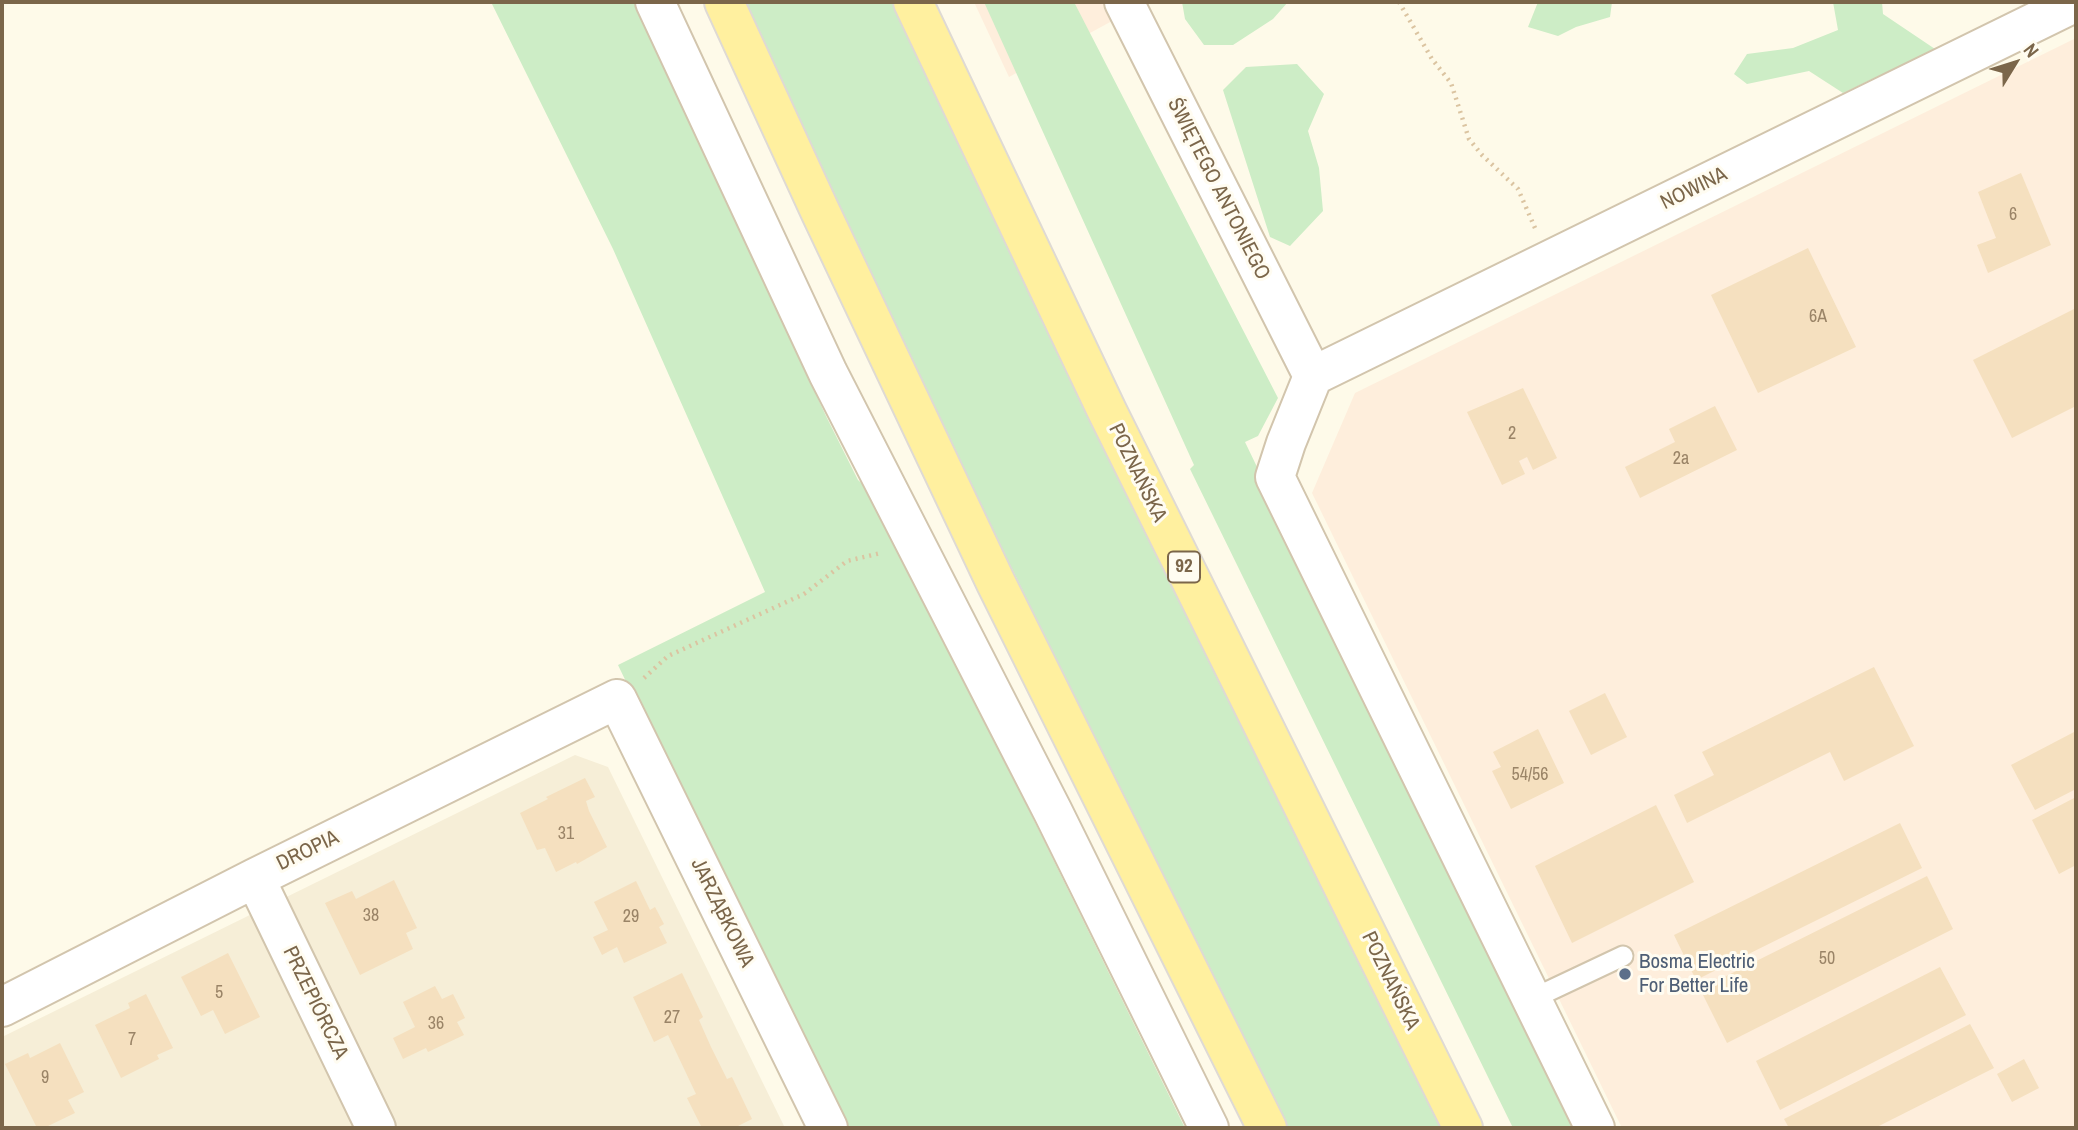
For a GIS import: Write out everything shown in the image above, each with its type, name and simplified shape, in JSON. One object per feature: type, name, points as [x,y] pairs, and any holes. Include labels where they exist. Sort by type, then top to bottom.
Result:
[{"type":"main road","points":[[724,2],[825,224],[996,583],[1267,1128]]},
{"type":"main road","name":"POZNAŃSKA","points":[[913,2],[1107,411],[1463,1128]]},
{"type":"street","points":[[655,2],[828,373],[1047,800],[1209,1128]]},
{"type":"street","name":"ŚWIĘTEGO ANTONIEGO","points":[[1124,2],[1313,376]]},
{"type":"street","name":"NOWINA","points":[[1313,376],[2076,2]]},
{"type":"street","points":[[1313,376],[1275,477],[1595,1128]]},
{"type":"street","name":"DROPIA","points":[[2,1007],[617,699]]},
{"type":"street","name":"JARZĄBKOWA","points":[[617,699],[828,1128]]},
{"type":"street","name":"PRZEPIÓRCZA","points":[[255,878],[376,1128]]},
{"type":"lane","points":[[1532,999],[1623,956]]},
{"type":"path","points":[[1399,2],[1432,59],[1451,83],[1469,139],[1518,189],[1550,260]]},
{"type":"path","points":[[617,699],[636,688],[649,672],[668,656],[804,594],[847,561],[883,553],[913,537]]},
{"type":"shaded area","points":[[974,2],[1147,2],[1009,77]]},
{"type":"shaded area","points":[[2076,38],[2076,1128],[1622,1128],[1312,493],[1355,393]]},
{"type":"shaded area","points":[[575,755],[608,767],[785,1128],[2,1128],[2,1037]]},
{"type":"green space","points":[[491,2],[637,2],[826,416],[858,480],[867,488],[919,586],[1185,1128],[845,1128],[772,985],[618,665],[765,592],[613,249]]},
{"type":"green space","points":[[742,2],[895,2],[1446,1128],[1287,1128],[919,380]]},
{"type":"green space","points":[[984,2],[1074,2],[1278,398],[1258,436],[1245,442],[1575,1128],[1513,1128],[1190,469],[1194,465]]},
{"type":"green space","points":[[1182,2],[1288,2],[1273,19],[1233,45],[1204,45],[1185,19]]},
{"type":"green space","points":[[1538,2],[1612,2],[1610,17],[1576,27],[1558,36],[1528,27]]},
{"type":"green space","points":[[1833,2],[1882,2],[1883,14],[1935,49],[1843,93],[1809,71],[1747,84],[1734,74],[1747,54],[1793,48],[1838,30]]},
{"type":"green space","points":[[1297,64],[1324,94],[1308,131],[1319,168],[1323,211],[1290,246],[1270,237],[1223,90],[1246,67]]},
{"type":"building","points":[[2021,173],[2051,245],[1988,273],[1977,245],[1996,238],[1978,192]]},
{"type":"building","points":[[1808,248],[1856,347],[1758,393],[1711,295]]},
{"type":"building","points":[[2074,309],[2076,406],[2012,438],[1973,360]]},
{"type":"building","points":[[1523,388],[1557,458],[1533,470],[1527,457],[1519,461],[1525,474],[1502,485],[1467,412]]},
{"type":"building","points":[[1715,406],[1737,450],[1640,498],[1625,467],[1675,442],[1669,429]]},
{"type":"building","points":[[1874,667],[1914,746],[1844,781],[1830,752],[1687,823],[1674,795],[1714,775],[1702,752]]},
{"type":"building","points":[[1605,693],[1627,737],[1591,755],[1569,711]]},
{"type":"building","points":[[1538,729],[1564,783],[1511,809],[1492,771],[1501,767],[1493,752]]},
{"type":"building","points":[[2076,731],[2076,789],[2035,810],[2011,765]]},
{"type":"building","points":[[585,778],[595,797],[586,801],[589,811],[607,847],[556,872],[545,848],[537,850],[520,813]]},
{"type":"building","points":[[2076,797],[2076,865],[2059,874],[2032,820]]},
{"type":"building","points":[[1656,805],[1694,882],[1572,943],[1535,866]]},
{"type":"building","points":[[1900,823],[1922,868],[1696,980],[1674,935]]},
{"type":"building","points":[[1927,876],[1953,929],[1727,1043],[1700,989]]},
{"type":"building","points":[[394,880],[417,928],[406,933],[413,949],[360,975],[325,903],[352,891],[356,899]]},
{"type":"building","points":[[636,881],[650,910],[655,907],[664,924],[659,927],[667,943],[624,963],[617,947],[602,955],[593,937],[608,930],[594,902]]},
{"type":"building","points":[[228,953],[260,1017],[225,1034],[213,1010],[201,1016],[181,977]]},
{"type":"building","points":[[1940,967],[1966,1015],[1780,1110],[1756,1061]]},
{"type":"building","points":[[682,973],[703,1017],[699,1020],[711,1047],[727,1079],[732,1077],[752,1119],[734,1128],[702,1128],[687,1098],[696,1094],[668,1035],[654,1042],[633,997]]},
{"type":"building","points":[[435,986],[442,999],[453,994],[465,1018],[457,1022],[464,1035],[428,1052],[426,1048],[403,1059],[393,1038],[415,1027],[403,1002]]},
{"type":"building","points":[[146,994],[173,1048],[157,1055],[159,1059],[121,1078],[95,1025],[130,1008],[128,1003]]},
{"type":"building","points":[[1970,1024],[1994,1068],[1875,1128],[1789,1128],[1784,1119]]},
{"type":"building","points":[[60,1043],[84,1092],[68,1100],[75,1113],[44,1128],[37,1128],[5,1064],[28,1053],[30,1058]]},
{"type":"building","points":[[2024,1059],[2039,1088],[2012,1102],[1997,1074]]},
{"type":"place","name":"Bosma Electric For Better Life","points":[[1625,974]]}]
